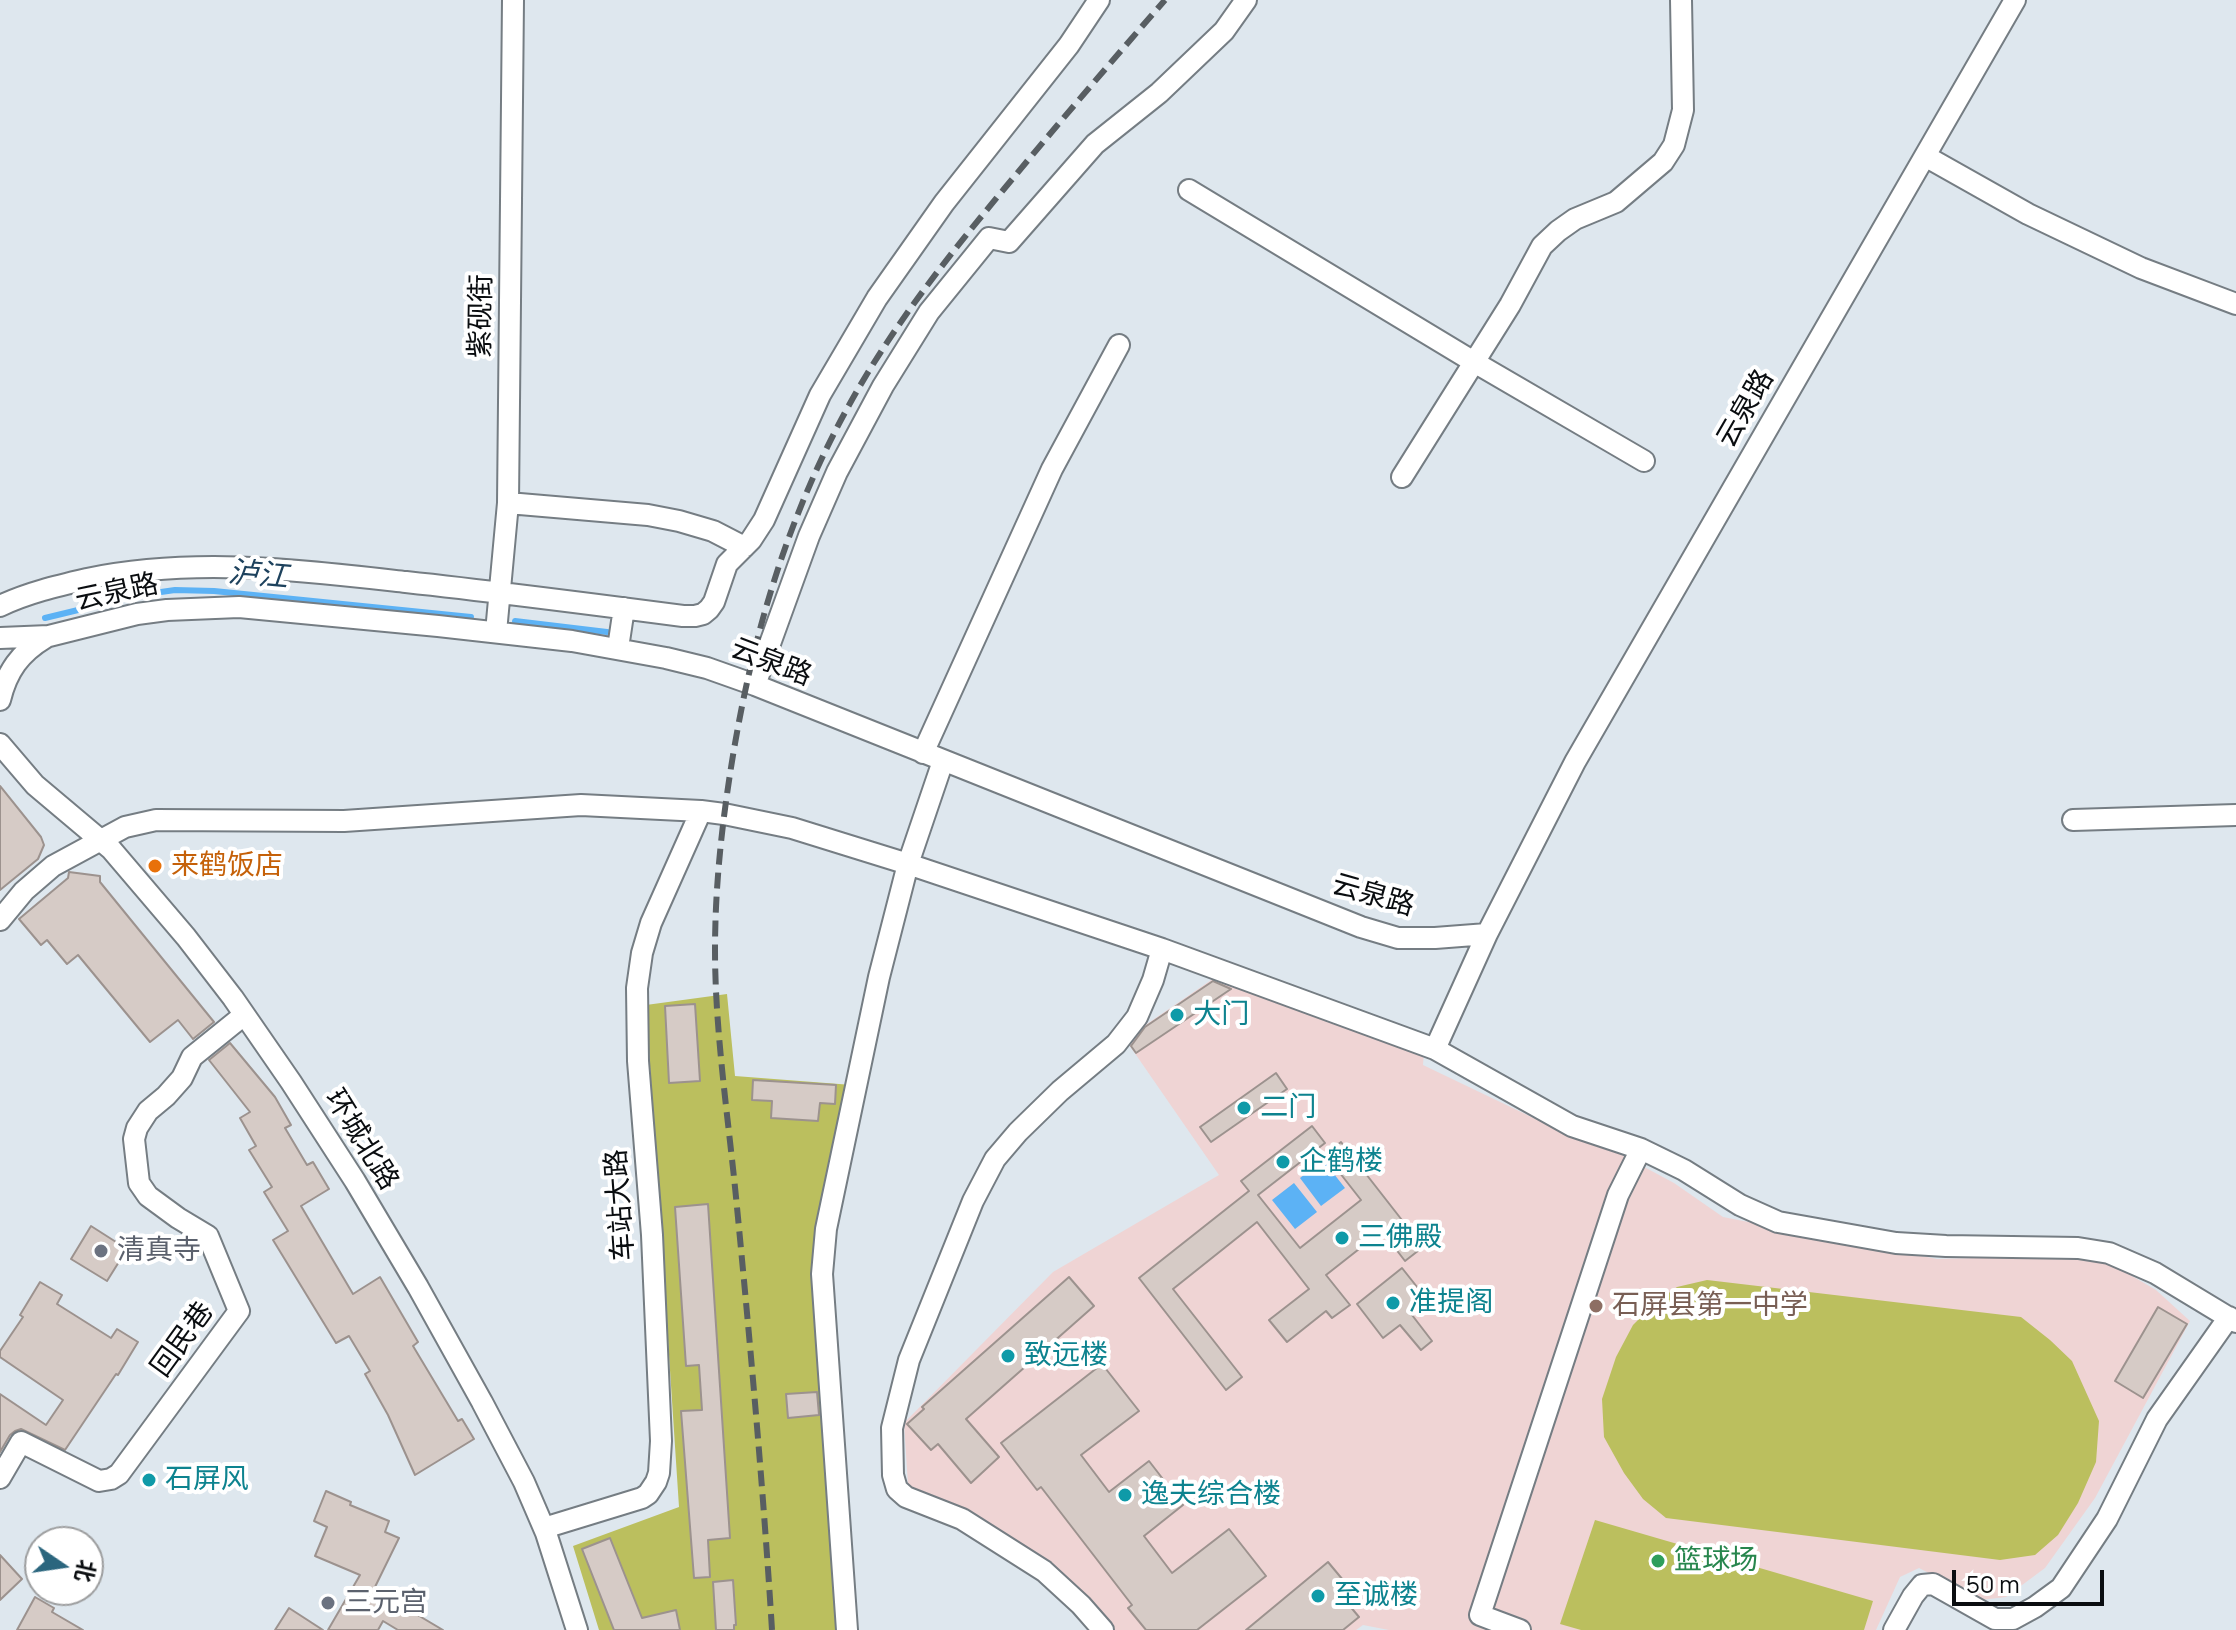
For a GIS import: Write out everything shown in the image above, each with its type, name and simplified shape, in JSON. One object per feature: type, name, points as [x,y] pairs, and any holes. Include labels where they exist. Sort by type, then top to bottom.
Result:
[{"type":"street","name":"紫砚街","points":[[496,632],[508,503],[513,0]]},
{"type":"street","points":[[0,606],[64,584],[136,571],[184,566],[236,566],[500,592],[683,616],[703,614],[714,602],[727,564],[764,520],[820,395],[877,298],[944,203],[1069,45],[1099,0]]},
{"type":"street","points":[[755,685],[809,536],[837,472],[883,386],[929,312],[989,238],[1009,242],[1095,144],[1159,93],[1224,31],[1246,0]]},
{"type":"street","points":[[1402,477],[1510,305],[1542,246],[1575,219],[1616,202],[1663,162],[1674,145],[1683,110],[1681,0]]},
{"type":"street","name":"云泉路","points":[[1435,1049],[1487,934],[1575,762],[2015,0]]},
{"type":"street","points":[[1925,156],[2028,214],[2141,268],[2236,304]]},
{"type":"street","points":[[1189,190],[1644,461]]},
{"type":"street","points":[[923,753],[1052,469],[1119,345]]},
{"type":"street","points":[[508,503],[648,515],[713,531],[744,547]]},
{"type":"street","name":"云泉路","points":[[0,638],[49,636],[137,614],[211,607],[291,611],[618,648],[707,668],[755,685],[1361,927],[1398,938],[1487,934]]},
{"type":"street","points":[[618,648],[624,608]]},
{"type":"street","points":[[0,700],[7,675],[14,664],[49,636]]},
{"type":"street","name":"环城北路","points":[[0,744],[35,785],[101,839],[186,937],[291,1082],[418,1287],[524,1482],[544,1528],[577,1630]]},
{"type":"street","points":[[847,1630],[822,1274],[826,1229],[879,977],[908,864],[943,761]]},
{"type":"street","points":[[0,920],[36,879],[69,856],[125,827],[156,820],[344,821],[581,805],[701,811],[792,828],[908,864],[1162,949],[1435,1049],[1572,1126],[1641,1149],[1684,1170],[1740,1205],[1778,1222],[1896,1243],[2078,1248],[2109,1253],[2155,1273],[2233,1320],[2157,1419],[2107,1519],[2061,1588],[2013,1619],[1995,1619],[1933,1584],[1922,1585],[1894,1630]]},
{"type":"street","name":"车站大路","points":[[544,1528],[642,1498],[653,1488],[659,1473],[659,1360],[638,1061],[637,988],[642,953],[651,923],[701,811]]},
{"type":"street","points":[[2073,820],[2236,815]]},
{"type":"street","points":[[1103,1630],[1044,1571],[962,1519],[906,1497],[897,1489],[893,1475],[892,1428],[909,1360],[973,1201],[995,1159],[1060,1091],[1116,1044],[1137,1017],[1162,949]]},
{"type":"street","name":"回民巷","points":[[0,1478],[21,1442],[99,1481],[119,1474],[239,1311],[208,1236],[148,1196],[139,1183],[134,1139],[148,1111],[182,1078],[192,1057],[244,1015]]},
{"type":"street","points":[[1520,1630],[1480,1615],[1618,1195],[1641,1149]]},
{"type":"shaded area","name":"石屏县第一中学","points":[[1220,974],[1424,1051],[1423,1065],[1569,1135],[1592,1139],[1674,1183],[1723,1217],[1937,1259],[2096,1255],[2156,1290],[2190,1321],[2095,1498],[2045,1568],[2006,1597],[1981,1600],[1919,1568],[1900,1577],[1876,1630],[1389,1630],[1363,1625],[1356,1630],[1109,1630],[962,1512],[908,1485],[904,1423],[1053,1272],[1219,1175],[1125,1039]]},
{"type":"green space","points":[[727,994],[735,1076],[865,1086],[815,1282],[839,1630],[599,1630],[573,1546],[679,1507],[646,1005]]},
{"type":"green space","points":[[1707,1280],[2021,1317],[2072,1361],[2099,1421],[2096,1462],[2078,1503],[2058,1535],[2035,1555],[2000,1560],[1666,1518],[1643,1499],[1604,1437],[1602,1399],[1616,1357],[1633,1325],[1677,1287]]},
{"type":"green space","name":"篮球场","points":[[1595,1520],[1873,1601],[1864,1630],[1581,1630],[1560,1624]]},
{"type":"water","points":[[1323,1160],[1345,1188],[1321,1206],[1300,1178]]},
{"type":"water","points":[[1294,1183],[1317,1212],[1295,1229],[1272,1200]]},
{"type":"building","points":[[0,786],[44,845],[38,859],[0,890]]},
{"type":"building","points":[[69,872],[100,876],[100,882],[214,1022],[193,1039],[178,1020],[150,1042],[78,955],[67,964],[47,940],[41,945],[19,919],[68,878]]},
{"type":"building","points":[[1213,981],[1231,989],[1136,1053],[1131,1046],[1145,1027]]},
{"type":"building","points":[[695,1004],[700,1081],[669,1083],[665,1006]]},
{"type":"building","points":[[230,1043],[275,1097],[291,1125],[285,1128],[307,1165],[313,1162],[329,1189],[301,1206],[353,1294],[380,1277],[418,1342],[413,1346],[458,1421],[462,1419],[474,1439],[415,1475],[388,1415],[365,1374],[370,1371],[349,1336],[336,1343],[273,1240],[288,1231],[264,1192],[272,1187],[249,1150],[256,1146],[240,1118],[250,1112],[209,1060]]},
{"type":"building","points":[[1276,1073],[1287,1089],[1211,1142],[1200,1127]]},
{"type":"building","points":[[753,1080],[836,1085],[835,1104],[820,1103],[818,1121],[771,1118],[772,1101],[752,1100]]},
{"type":"building","points":[[1312,1126],[1325,1143],[1258,1195],[1300,1248],[1361,1200],[1325,1154],[1341,1142],[1423,1247],[1405,1261],[1382,1231],[1326,1275],[1350,1305],[1332,1318],[1326,1311],[1287,1342],[1269,1320],[1309,1289],[1257,1222],[1173,1289],[1242,1377],[1226,1390],[1139,1278],[1249,1191],[1241,1181]]},
{"type":"building","points":[[708,1204],[730,1538],[708,1540],[710,1577],[694,1578],[681,1411],[702,1410],[699,1365],[686,1366],[675,1207]]},
{"type":"building","name":"清真寺","points":[[91,1226],[127,1249],[107,1281],[71,1259]]},
{"type":"building","name":"准提阁","points":[[1402,1268],[1429,1302],[1412,1315],[1432,1341],[1421,1350],[1400,1325],[1383,1338],[1357,1304]]},
{"type":"building","name":"致远楼","points":[[1069,1277],[1094,1306],[966,1419],[999,1457],[971,1483],[938,1444],[931,1450],[907,1424],[924,1409],[922,1407]]},
{"type":"building","points":[[40,1282],[62,1295],[57,1304],[111,1338],[117,1329],[138,1342],[65,1450],[21,1429],[10,1435],[0,1452],[0,1394],[46,1425],[63,1400],[0,1357],[0,1351],[23,1317],[20,1315]]},
{"type":"building","points":[[2158,1307],[2187,1324],[2143,1398],[2115,1381]]},
{"type":"building","name":"逸夫综合楼","points":[[1102,1364],[1139,1411],[1081,1455],[1109,1492],[1149,1461],[1183,1505],[1144,1536],[1172,1573],[1229,1529],[1266,1576],[1197,1630],[1146,1630],[1128,1608],[1132,1605],[1041,1487],[1037,1490],[1001,1443]]},
{"type":"building","points":[[817,1392],[819,1415],[788,1418],[786,1394]]},
{"type":"building","points":[[326,1491],[389,1521],[385,1532],[399,1538],[374,1589],[443,1630],[398,1630],[383,1621],[378,1630],[328,1630],[360,1575],[315,1556],[327,1527],[314,1521]]},
{"type":"building","points":[[610,1538],[642,1618],[676,1610],[680,1630],[614,1630],[582,1549]]},
{"type":"building","points":[[0,1555],[22,1579],[0,1600]]},
{"type":"building","name":"至诚楼","points":[[1328,1562],[1353,1592],[1344,1599],[1359,1617],[1343,1630],[1246,1630]]},
{"type":"building","points":[[733,1580],[736,1625],[734,1630],[716,1630],[713,1582]]},
{"type":"building","points":[[30,1606],[51,1606],[54,1608],[52,1612],[83,1630],[17,1630]]},
{"type":"building","points":[[289,1608],[323,1630],[275,1630]]},
{"type":"waterway","name":"泸江","points":[[45,618],[140,595],[175,590],[214,591],[471,617]]},
{"type":"waterway","name":"泸江","points":[[515,621],[607,632]]},
{"type":"railway","points":[[772,1630],[756,1413],[720,1042],[715,950],[721,840],[750,669],[763,617],[796,517],[840,421],[867,374],[915,302],[968,234],[1165,0]]},
{"type":"place","name":"来鹤饭店","points":[[155,866]]},
{"type":"place","name":"大门","points":[[1177,1015]]},
{"type":"place","name":"二门","points":[[1244,1108]]},
{"type":"place","name":"企鹤楼","points":[[1283,1162]]},
{"type":"place","name":"三佛殿","points":[[1342,1238]]},
{"type":"place","name":"清真寺","points":[[101,1251]]},
{"type":"place","name":"准提阁","points":[[1393,1303]]},
{"type":"place","name":"石屏县第一中学","points":[[1596,1306]]},
{"type":"place","name":"致远楼","points":[[1008,1356]]},
{"type":"place","name":"石屏风","points":[[149,1480]]},
{"type":"place","name":"逸夫综合楼","points":[[1125,1495]]},
{"type":"place","name":"篮球场","points":[[1658,1561]]},
{"type":"place","name":"至诚楼","points":[[1318,1596]]},
{"type":"place","name":"三元宫","points":[[328,1603]]}]
